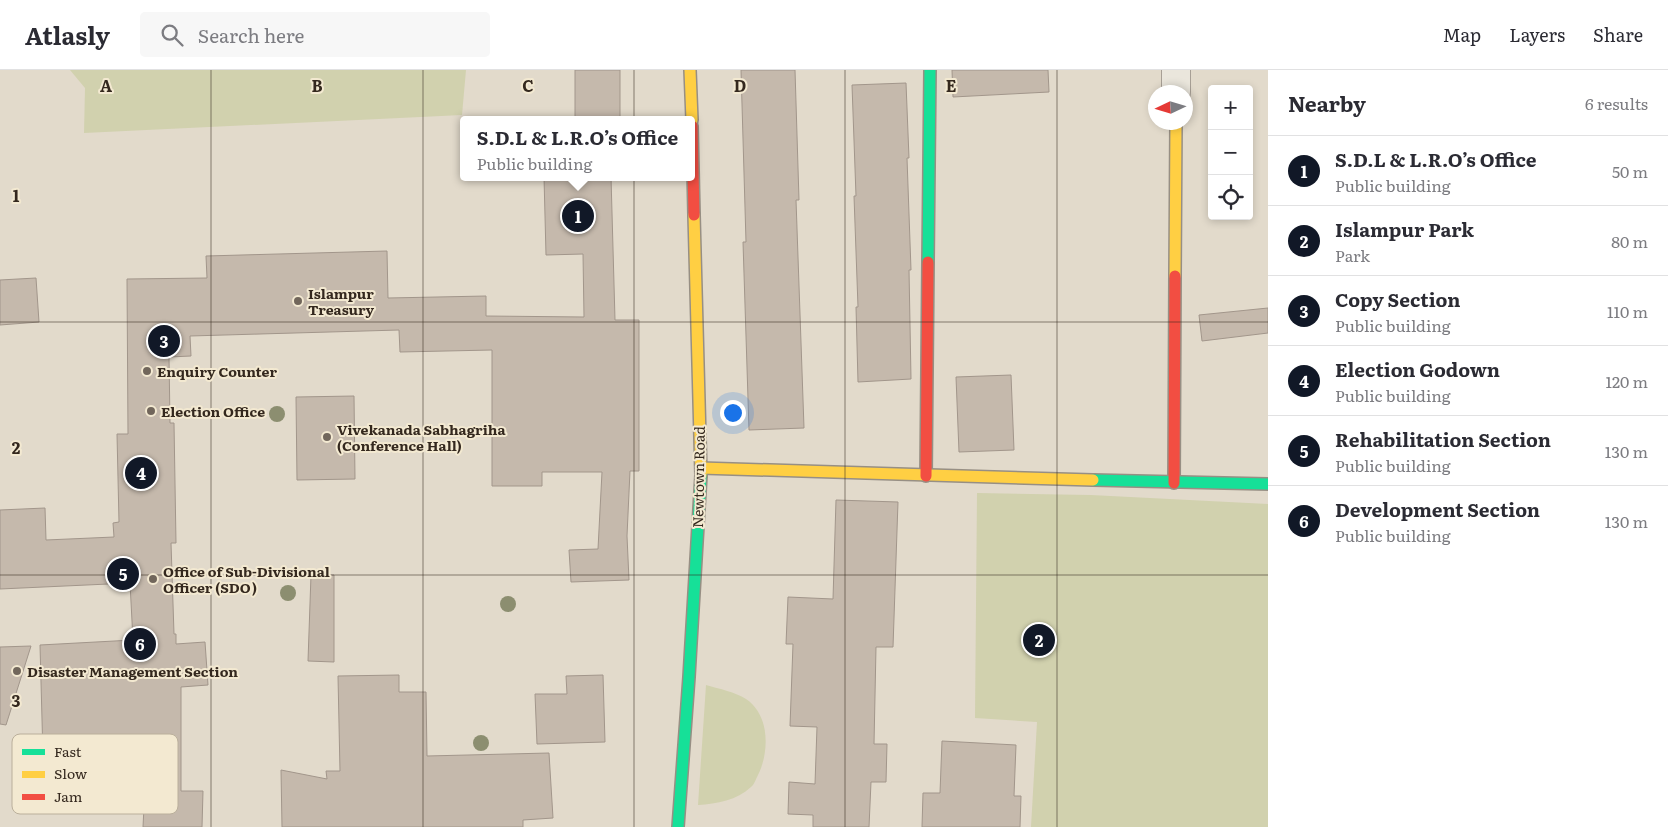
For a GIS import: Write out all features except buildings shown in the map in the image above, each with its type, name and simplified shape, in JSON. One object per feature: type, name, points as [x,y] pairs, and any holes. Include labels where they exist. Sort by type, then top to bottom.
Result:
[{"type":"street","points":[[690,70],[692,116]]},
{"type":"street","points":[[926,476],[930,70]]},
{"type":"street","points":[[1176,70],[1176,85]]},
{"type":"street","points":[[1174,483],[1176,130]]},
{"type":"street","name":"Newtown Road","points":[[678,827],[701,468],[693,181]]},
{"type":"street","points":[[701,468],[1174,483],[1268,484]]},
{"type":"green space","points":[[70,70],[466,70],[462,115],[84,133],[85,88]]},
{"type":"green space","points":[[977,493],[1091,495],[1268,504],[1268,827],[1031,827],[1037,722],[975,718]]},
{"type":"green space","points":[[706,685],[737,694],[754,706],[760,714],[766,744],[759,773],[751,787],[739,795],[726,800],[698,805]]},
{"type":"traffic: fast","points":[[928,262],[930,70]]},
{"type":"traffic: fast","points":[[678,827],[701,475]]},
{"type":"traffic: fast","points":[[1093,480],[1268,484]]},
{"type":"traffic: slow","points":[[690,70],[692,116]]},
{"type":"traffic: slow","points":[[1175,276],[1176,130]]},
{"type":"traffic: slow","points":[[694,215],[701,475]]},
{"type":"traffic: slow","points":[[701,468],[1093,480]]},
{"type":"traffic: jam","points":[[693,181],[694,215]]},
{"type":"traffic: jam","points":[[926,476],[928,262]]},
{"type":"traffic: jam","points":[[1174,483],[1175,276]]},
{"type":"place","name":"S.D.L & L.R.O’s Office","points":[[578,216]]},
{"type":"place","name":"Islampur Treasury","points":[[298,301]]},
{"type":"place","name":"Copy Section","points":[[164,341]]},
{"type":"place","name":"Enquiry Counter","points":[[147,371]]},
{"type":"place","name":"Election Office","points":[[151,411]]},
{"type":"place","name":"Vivekanada Sabhagriha (Conference Hall)","points":[[327,437]]},
{"type":"place","name":"Election Godown","points":[[141,473]]},
{"type":"place","name":"Rehabilitation Section","points":[[123,574]]},
{"type":"place","name":"Office of Sub-Divisional Officer (SDO)","points":[[153,579]]},
{"type":"place","name":"Islampur Park","points":[[1039,640]]},
{"type":"place","name":"Development Section","points":[[140,644]]},
{"type":"place","name":"Disaster Management Section","points":[[17,671]]}]
